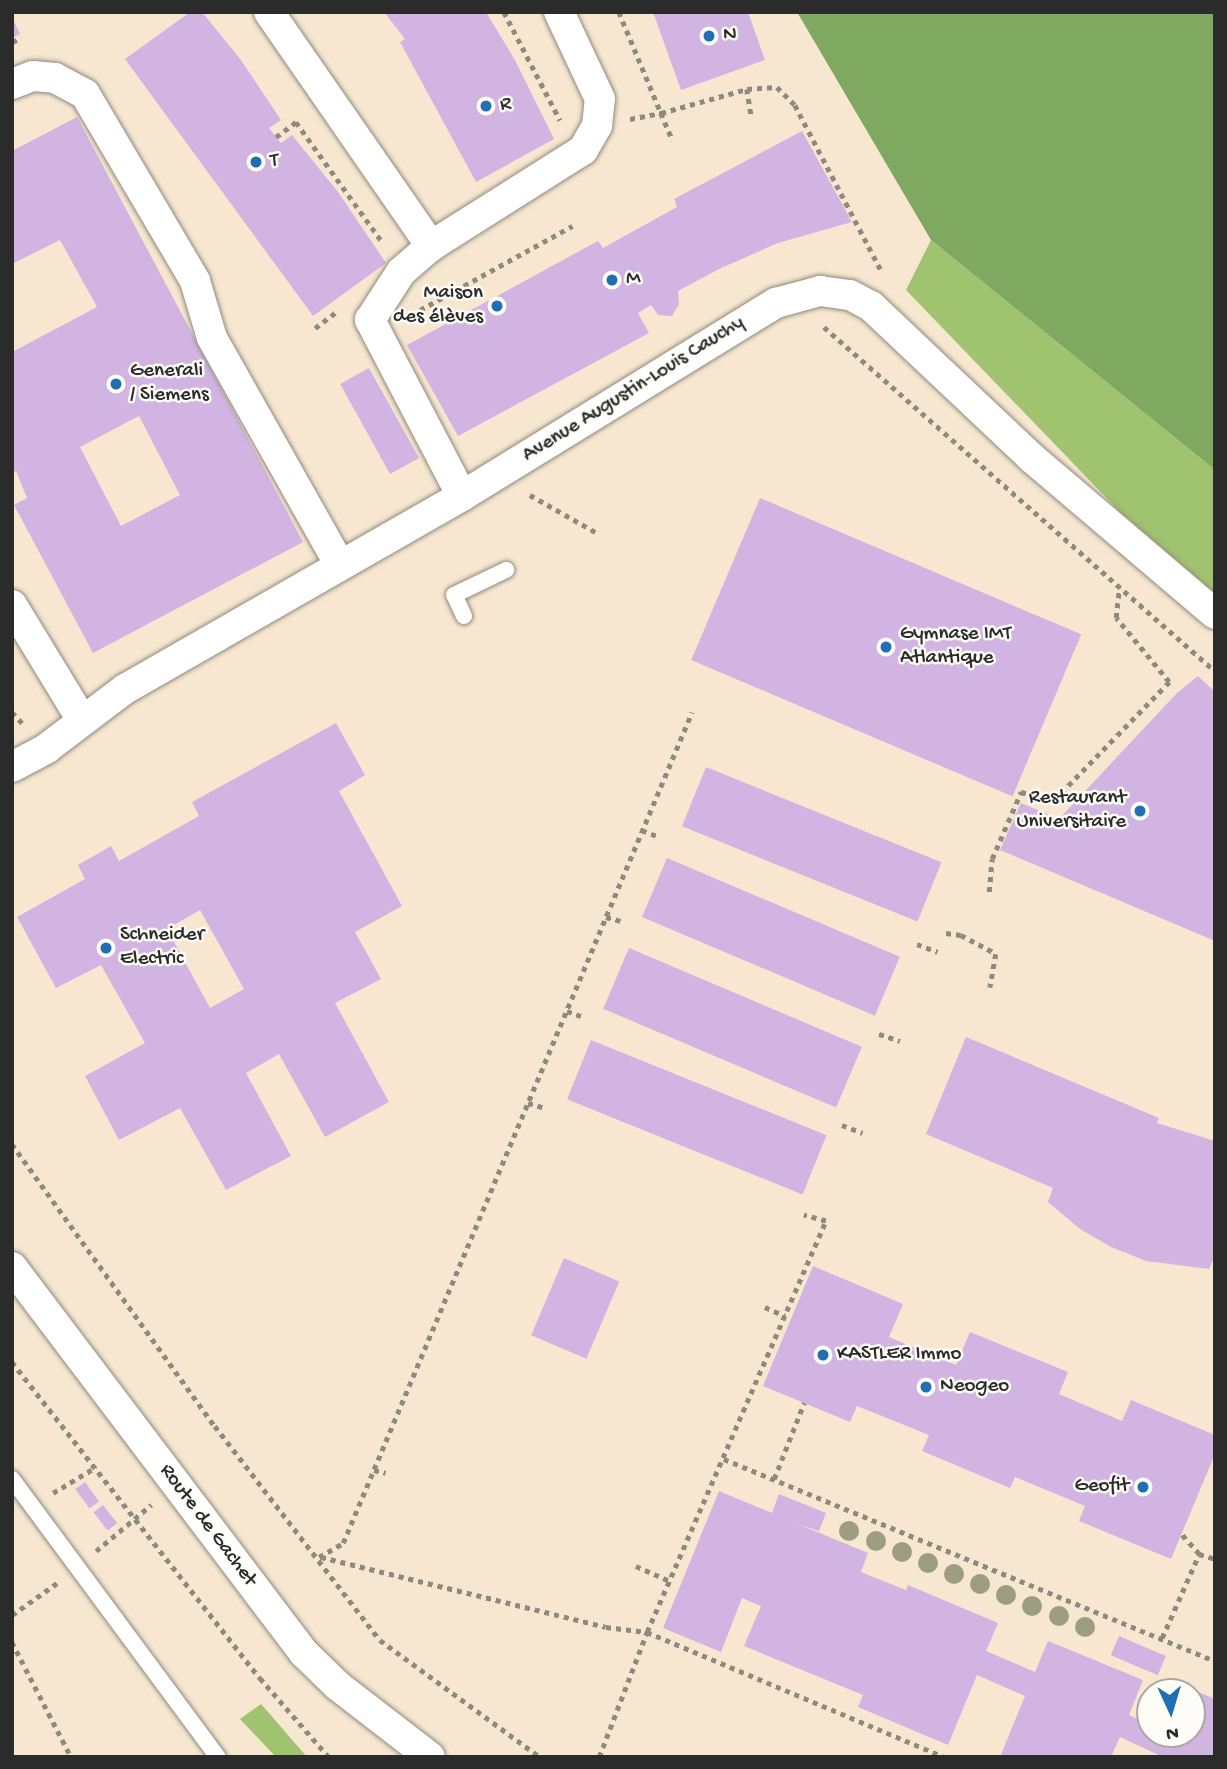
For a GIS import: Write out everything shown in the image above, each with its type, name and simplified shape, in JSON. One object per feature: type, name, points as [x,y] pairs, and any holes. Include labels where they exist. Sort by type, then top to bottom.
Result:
[{"type":"street","points":[[269,12],[431,246]]},
{"type":"street","points":[[462,496],[370,320],[401,272],[431,246],[583,150],[597,126],[600,99],[559,12]]},
{"type":"street","points":[[12,84],[33,76],[55,78],[85,94],[93,105],[195,281],[212,338],[340,565]]},
{"type":"street","name":"Avenue Augustin-Louis Cauchy","points":[[12,767],[47,748],[125,689],[462,496],[776,303],[800,295],[826,291],[862,299],[1033,459],[1215,614]]},
{"type":"street","points":[[12,605],[82,720]]},
{"type":"street","name":"Route de Gachet","points":[[12,1267],[304,1653],[338,1686],[430,1757]]},
{"type":"lane","points":[[464,616],[454,595],[506,570]]},
{"type":"lane","points":[[12,1479],[218,1757]]},
{"type":"path","points":[[619,12],[662,113],[747,89],[777,87],[795,105],[883,273],[872,273]]},
{"type":"path","points":[[12,42],[21,38]]},
{"type":"path","points":[[747,89],[752,119]]},
{"type":"path","points":[[276,137],[296,122],[387,250]]},
{"type":"path","points":[[414,314],[572,226]]},
{"type":"path","points":[[832,336],[1215,671]]},
{"type":"path","points":[[496,475],[599,534]]},
{"type":"path","points":[[989,892],[992,859],[1021,792],[1054,800],[1169,682],[1116,618],[1119,587]]},
{"type":"path","points":[[319,1556],[343,1543],[692,712]]},
{"type":"path","points":[[642,830],[657,836]]},
{"type":"path","points":[[606,916],[621,921]]},
{"type":"path","points":[[946,933],[961,935],[996,954],[990,987]]},
{"type":"path","points":[[917,944],[938,953]]},
{"type":"path","points":[[567,1011],[581,1016]]},
{"type":"path","points":[[879,1034],[900,1041]]},
{"type":"path","points":[[528,1103],[542,1108]]},
{"type":"path","points":[[842,1125],[863,1133]]},
{"type":"path","points":[[12,1144],[215,1426],[319,1556],[380,1640],[540,1757]]},
{"type":"path","points":[[599,1757],[647,1632],[826,1222],[804,1215]]},
{"type":"path","points":[[765,1307],[785,1316]]},
{"type":"path","points":[[12,1362],[260,1678],[329,1757]]},
{"type":"path","points":[[774,1479],[804,1403]]},
{"type":"path","points":[[724,1459],[1215,1661]]},
{"type":"path","points":[[32,1505],[96,1467]]},
{"type":"path","points":[[374,1470],[386,1473]]},
{"type":"path","points":[[1181,1534],[1199,1553],[1215,1559]]},
{"type":"path","points":[[1161,1639],[1199,1553]]},
{"type":"path","points":[[319,1556],[606,1627],[647,1632],[944,1757]]},
{"type":"path","points":[[636,1566],[670,1581]]},
{"type":"path","points":[[12,1642],[71,1757]]},
{"type":"green space","points":[[797,12],[1215,12],[1215,470],[931,240]]},
{"type":"green space","points":[[931,240],[1215,470],[1215,593],[1120,512],[906,290]]},
{"type":"green space","points":[[261,1704],[307,1757],[276,1757],[240,1719]]},
{"type":"building","name":"T","points":[[190,12],[202,12],[241,60],[281,120],[269,128],[281,143],[292,135],[338,192],[386,263],[313,316],[125,59]]},
{"type":"building","name":"R","points":[[384,12],[486,12],[515,60],[554,139],[476,182],[400,42],[405,39]]},
{"type":"building","name":"N","points":[[653,12],[748,12],[765,60],[681,90]]},
{"type":"building","points":[[12,17],[20,34],[12,38]]},
{"type":"building","name":"Generali / Siemens","points":[[77,117],[303,542],[93,653],[14,505],[27,498],[16,471],[12,473],[12,352],[97,307],[60,240],[12,264],[12,151]],"holes":[[[139,416],[180,495],[121,526],[80,447]]]},
{"type":"building","name":"M","points":[[802,131],[852,222],[778,243],[719,269],[678,291],[679,304],[672,316],[658,315],[651,305],[638,313],[649,333],[458,436],[407,345],[598,241],[603,248],[677,207],[674,199]]},
{"type":"building","points":[[369,368],[419,458],[390,474],[340,384]]},
{"type":"building","name":"Gymnase IMT Atlantique","points":[[760,498],[1081,634],[1012,796],[691,660]]},
{"type":"building","name":"Restaurant Universitaire","points":[[1198,676],[1215,692],[1215,941],[1000,850],[1021,803],[1059,819],[1176,694]]},
{"type":"building","name":"Schneider Electric","points":[[336,723],[365,775],[339,791],[402,906],[355,932],[381,979],[335,1003],[389,1102],[325,1137],[279,1054],[246,1073],[291,1156],[226,1190],[180,1108],[119,1140],[85,1076],[145,1043],[101,965],[56,988],[17,917],[85,879],[78,865],[111,846],[119,861],[199,816],[192,802]],"holes":[[[200,910],[244,989],[210,1008],[167,929]]]},
{"type":"building","points":[[706,767],[942,862],[918,921],[682,826]]},
{"type":"building","points":[[667,858],[900,957],[875,1016],[642,917]]},
{"type":"building","points":[[629,948],[862,1047],[836,1108],[603,1009]]},
{"type":"building","points":[[966,1037],[1159,1118],[1157,1123],[1215,1141],[1215,1255],[1209,1269],[1146,1261],[1111,1247],[1080,1229],[1048,1202],[1053,1188],[926,1134]]},
{"type":"building","points":[[591,1040],[827,1135],[803,1194],[567,1099]]},
{"type":"building","points":[[564,1258],[619,1281],[586,1359],[531,1335]]},
{"type":"building","points":[[813,1266],[903,1304],[889,1337],[956,1365],[970,1332],[1068,1372],[1059,1394],[1122,1421],[1131,1400],[1215,1435],[1215,1454],[1171,1559],[1079,1521],[1085,1506],[1015,1477],[1010,1488],[922,1451],[929,1435],[857,1406],[850,1422],[763,1386]]},
{"type":"building","points":[[85,1482],[99,1501],[89,1508],[75,1489]]},
{"type":"building","points":[[719,1491],[772,1513],[779,1494],[826,1513],[819,1531],[798,1524],[868,1553],[861,1572],[906,1590],[908,1585],[998,1623],[986,1651],[1035,1672],[1048,1641],[1138,1678],[1136,1678],[1136,1698],[1129,1715],[1136,1718],[1136,1744],[1120,1737],[1111,1757],[1000,1757],[1025,1696],[977,1675],[948,1745],[858,1707],[863,1695],[744,1646],[761,1606],[742,1598],[721,1652],[663,1628]]},
{"type":"building","points":[[103,1505],[117,1523],[108,1531],[94,1512]]},
{"type":"building","points":[[1119,1636],[1166,1656],[1158,1675],[1111,1655]]},
{"type":"building","points":[[1206,1695],[1215,1699],[1215,1757],[1163,1757],[1144,1748],[1206,1748]]},
{"type":"place","name":"N","points":[[709,36]]},
{"type":"place","name":"R","points":[[486,106]]},
{"type":"place","name":"T","points":[[256,162]]},
{"type":"place","name":"M","points":[[612,280]]},
{"type":"place","name":"Maison des élèves","points":[[497,306]]},
{"type":"place","name":"Generali / Siemens","points":[[116,384]]},
{"type":"place","name":"Gymnase IMT Atlantique","points":[[886,647]]},
{"type":"place","name":"Restaurant Universitaire","points":[[1140,811]]},
{"type":"place","name":"Schneider Electric","points":[[106,948]]},
{"type":"place","name":"KASTLER Immo","points":[[823,1355]]},
{"type":"place","name":"Neogeo","points":[[926,1387]]},
{"type":"place","name":"Geofit","points":[[1143,1487]]}]
